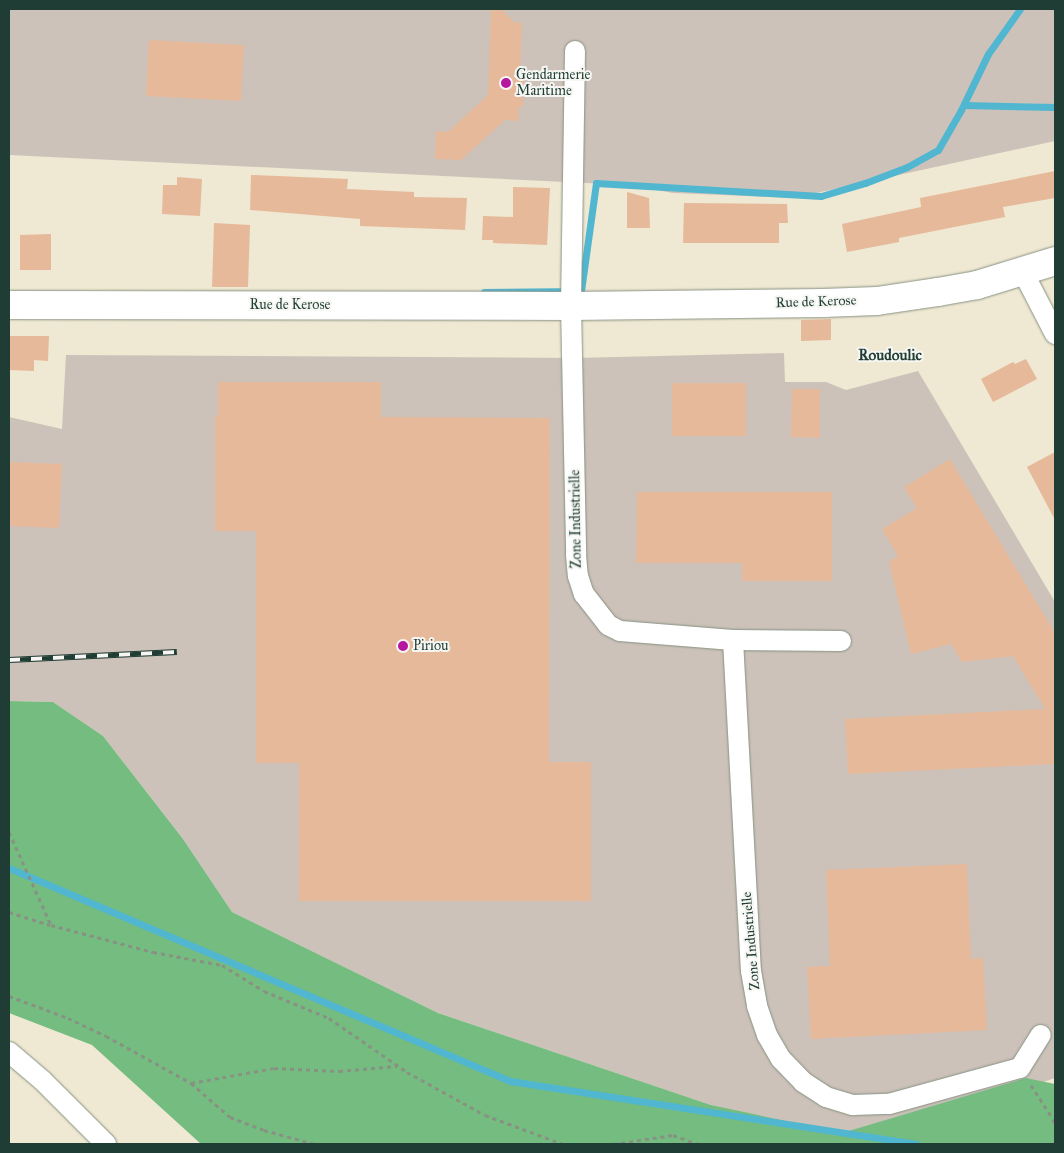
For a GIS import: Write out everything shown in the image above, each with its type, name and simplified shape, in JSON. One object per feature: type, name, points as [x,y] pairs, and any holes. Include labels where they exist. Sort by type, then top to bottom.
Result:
[{"type":"street","points":[[571,306],[574,51]]},
{"type":"street","name":"Rue de Kerose","points":[[9,304],[571,306],[877,301],[977,284],[1023,272],[1055,261]]},
{"type":"street","points":[[1023,272],[1055,334]]},
{"type":"street","name":"Zone Industrielle","points":[[571,306],[578,576],[584,594],[608,625],[620,631],[733,640],[841,641]]},
{"type":"street","name":"Zone Industrielle","points":[[733,640],[751,971],[757,1006],[765,1028],[781,1059],[804,1082],[826,1097],[853,1105],[889,1104],[1020,1068]]},
{"type":"street","points":[[1020,1068],[1041,1035]]},
{"type":"street","points":[[9,1052],[42,1080],[106,1144]]},
{"type":"path","points":[[9,832],[51,925]]},
{"type":"path","points":[[9,912],[153,952],[222,965],[264,991],[329,1018],[398,1066],[485,1115],[562,1144]]},
{"type":"path","points":[[9,996],[68,1018],[106,1036],[191,1083],[230,1117],[264,1130],[315,1144]]},
{"type":"path","points":[[191,1083],[274,1068],[339,1071],[398,1066]]},
{"type":"path","points":[[1020,1068],[1053,1119],[1055,1128]]},
{"type":"path","points":[[613,1144],[673,1135],[698,1144]]},
{"type":"shaded area","points":[[9,9],[1055,9],[1055,141],[793,198],[673,193],[628,185],[9,155]]},
{"type":"shaded area","points":[[784,353],[785,382],[826,382],[846,390],[918,371],[1055,602],[1055,1078],[866,1144],[711,1105],[438,1013],[232,912],[183,839],[103,736],[53,702],[9,701],[9,417],[62,429],[66,355],[574,358]]},
{"type":"green space","points":[[9,701],[53,702],[103,736],[183,839],[232,912],[438,1013],[711,1105],[842,1133],[1026,1078],[1055,1084],[1055,1144],[201,1144],[92,1045],[9,1013]]},
{"type":"building","name":"Gendarmerie Maritime","points":[[491,9],[501,9],[514,22],[522,23],[520,78],[524,78],[523,107],[519,106],[518,121],[505,120],[461,160],[435,159],[436,131],[448,132],[488,95]]},
{"type":"building","points":[[149,40],[244,45],[241,101],[146,96]]},
{"type":"building","points":[[1055,171],[1055,198],[1003,207],[1005,217],[899,238],[899,242],[847,252],[842,224],[921,207],[920,198]]},
{"type":"building","points":[[251,175],[348,179],[347,189],[414,192],[414,197],[467,198],[465,230],[360,226],[360,219],[250,210]]},
{"type":"building","points":[[177,177],[202,179],[200,216],[162,214],[163,185],[177,185]]},
{"type":"building","points":[[513,187],[550,188],[547,245],[493,243],[493,240],[482,240],[483,216],[513,217]]},
{"type":"building","points":[[627,192],[649,198],[650,228],[627,228]]},
{"type":"building","points":[[684,203],[787,204],[788,223],[779,223],[779,243],[683,243]]},
{"type":"building","points":[[214,223],[250,225],[248,287],[212,287]]},
{"type":"building","points":[[51,234],[51,270],[20,270],[20,235]]},
{"type":"building","points":[[831,319],[831,340],[801,341],[801,320]]},
{"type":"building","points":[[9,336],[49,336],[48,361],[34,360],[34,371],[9,370]]},
{"type":"building","points":[[1026,359],[1037,379],[993,402],[981,379],[1013,362],[1015,364]]},
{"type":"building","name":"Piriou","points":[[218,382],[381,382],[381,417],[550,418],[549,762],[591,762],[591,901],[299,901],[299,763],[256,763],[256,531],[215,531],[215,416],[218,417]]},
{"type":"building","points":[[672,383],[746,383],[746,436],[672,436]]},
{"type":"building","points":[[792,389],[820,389],[820,438],[791,437]]},
{"type":"building","points":[[1055,452],[1055,520],[1027,467]]},
{"type":"building","points":[[950,459],[1055,633],[1055,764],[848,774],[845,719],[1045,709],[1013,656],[962,662],[951,644],[911,654],[889,562],[898,556],[882,529],[917,508],[904,487]]},
{"type":"building","points":[[9,462],[62,464],[59,528],[9,526]]},
{"type":"building","points":[[637,492],[832,492],[832,581],[742,581],[742,563],[636,563]]},
{"type":"building","points":[[967,864],[971,959],[983,958],[987,1030],[811,1039],[807,967],[830,966],[826,870]]},
{"type":"waterway","points":[[484,292],[581,291],[596,183],[821,196],[865,183],[907,167],[938,150],[961,110],[988,54],[1020,9]]},
{"type":"waterway","points":[[964,105],[1055,107]]},
{"type":"waterway","points":[[9,868],[510,1081],[916,1144]]},
{"type":"railway","points":[[9,660],[177,652]]},
{"type":"place","name":"Gendarmerie Maritime","points":[[506,83]]},
{"type":"place","name":"Piriou","points":[[403,646]]},
{"type":"district","name":"Roudoulic","points":[[890,356]]}]
